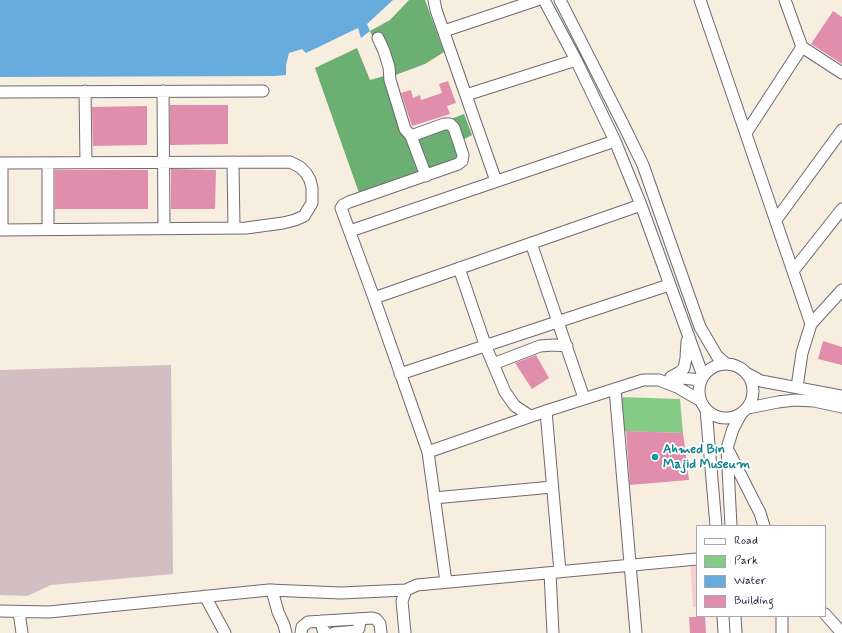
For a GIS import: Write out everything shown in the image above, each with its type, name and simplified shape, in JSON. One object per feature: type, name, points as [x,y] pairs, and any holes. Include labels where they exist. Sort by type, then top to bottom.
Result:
[{"type":"street","points":[[434,0],[496,181]]},
{"type":"street","points":[[444,31],[537,0]]},
{"type":"street","points":[[700,0],[811,324]]},
{"type":"street","points":[[785,0],[802,47],[842,73]]},
{"type":"street","points":[[716,525],[703,405],[699,394],[702,378],[641,205],[615,141],[576,60],[546,5],[561,1],[625,128],[642,165],[700,327],[717,356],[725,363]]},
{"type":"street","points":[[378,38],[384,50],[389,67],[390,80],[405,129],[411,136],[426,176]]},
{"type":"street","points":[[746,133],[802,47]]},
{"type":"street","points":[[466,95],[576,60]]},
{"type":"street","points":[[85,91],[86,162]]},
{"type":"street","points":[[163,91],[164,228]]},
{"type":"street","points":[[0,92],[263,91]]},
{"type":"street","points":[[411,136],[444,124],[450,124],[454,128],[463,155],[462,161],[458,164],[426,176],[343,205],[342,208],[428,452],[446,582]]},
{"type":"street","points":[[776,220],[842,130]]},
{"type":"street","points":[[350,231],[615,141]]},
{"type":"street","points":[[164,162],[290,162],[300,167],[310,180],[312,188],[312,203],[304,216],[283,223],[234,228],[1,230],[1,163],[164,162]]},
{"type":"street","points":[[233,162],[234,228]]},
{"type":"street","points":[[48,163],[48,229]]},
{"type":"street","points":[[374,298],[641,205]]},
{"type":"street","points":[[793,271],[842,209]]},
{"type":"street","points":[[531,243],[584,398]]},
{"type":"street","points":[[459,268],[486,347],[505,392],[515,406],[530,416]]},
{"type":"street","points":[[400,374],[486,347],[558,321],[669,285]]},
{"type":"street","points":[[797,387],[802,353],[811,324],[842,290]]},
{"type":"street","points":[[428,452],[584,398],[643,380],[659,380],[671,377],[684,368],[688,336]]},
{"type":"street","points":[[509,338],[517,354]]},
{"type":"street","points":[[493,364],[540,346],[567,346]]},
{"type":"street","points":[[671,377],[702,378],[711,368],[718,364],[725,363],[734,364],[761,381],[842,396]]},
{"type":"street","points":[[731,525],[727,448],[733,428],[752,400],[752,382],[748,374]]},
{"type":"street","points":[[659,380],[677,387],[703,405],[714,415],[722,418],[732,418],[744,411],[778,402],[795,400],[814,401],[842,407]]},
{"type":"street","points":[[615,389],[636,633]]},
{"type":"street","points":[[546,411],[552,487],[555,573],[554,633]]},
{"type":"street","points":[[727,448],[760,513],[764,525]]},
{"type":"street","points":[[434,498],[552,487]]},
{"type":"street","points":[[0,611],[49,612],[272,590],[341,593],[406,590],[417,585],[555,573],[696,558]]},
{"type":"street","points":[[272,590],[286,633]]},
{"type":"street","points":[[405,633],[402,601],[406,590]]},
{"type":"street","points":[[205,596],[225,633]]},
{"type":"street","points":[[19,612],[22,633]]},
{"type":"street","points":[[826,615],[842,633]]},
{"type":"street","points":[[723,617],[724,633]]},
{"type":"street","points":[[735,617],[736,633]]},
{"type":"street","points":[[782,617],[782,633]]},
{"type":"street","points":[[334,633],[357,631],[359,628],[360,619]]},
{"type":"street","points":[[301,633],[302,627],[305,623],[376,619],[380,624],[381,633]]},
{"type":"street","points":[[321,621],[323,630],[326,633]]},
{"type":"shaded area","points":[[171,365],[173,574],[51,585],[27,596],[0,595],[0,370]]},
{"type":"shaded area","points":[[690,563],[696,563],[696,607],[693,607]]},
{"type":"green space","points":[[409,0],[425,0],[444,52],[425,64],[390,77],[370,31],[390,20]]},
{"type":"green space","points":[[357,48],[370,80],[384,76],[405,139],[410,141],[420,171],[359,193],[315,68]]},
{"type":"green space","points":[[464,114],[472,135],[457,143],[460,153],[454,160],[428,170],[416,137],[438,124]]},
{"type":"green space","points":[[620,397],[680,399],[683,433],[621,431]]},
{"type":"water","points":[[0,0],[393,0],[367,24],[370,31],[361,38],[358,28],[306,53],[302,49],[289,53],[286,65],[286,75],[0,77]]},
{"type":"building","points":[[833,11],[842,17],[842,64],[811,44]]},
{"type":"building","points":[[448,81],[456,103],[447,106],[450,114],[412,126],[401,93],[411,90],[413,98],[420,95],[421,100],[442,93],[439,84]]},
{"type":"building","points":[[170,105],[228,105],[228,144],[170,145]]},
{"type":"building","points":[[147,106],[147,145],[93,146],[92,107]]},
{"type":"building","points":[[171,169],[216,170],[215,209],[171,209]]},
{"type":"building","points":[[55,170],[148,170],[148,209],[55,209]]},
{"type":"building","points":[[823,341],[842,347],[842,365],[818,359]]},
{"type":"building","points":[[536,355],[549,378],[532,389],[515,363]]},
{"type":"building","name":"Ahmed Bin Majid Museum","points":[[626,431],[683,433],[689,480],[630,485]]},
{"type":"building","points":[[689,617],[705,617],[706,633],[690,633]]},
{"type":"place","name":"Ahmed Bin Majid Museum","points":[[655,457]]}]
